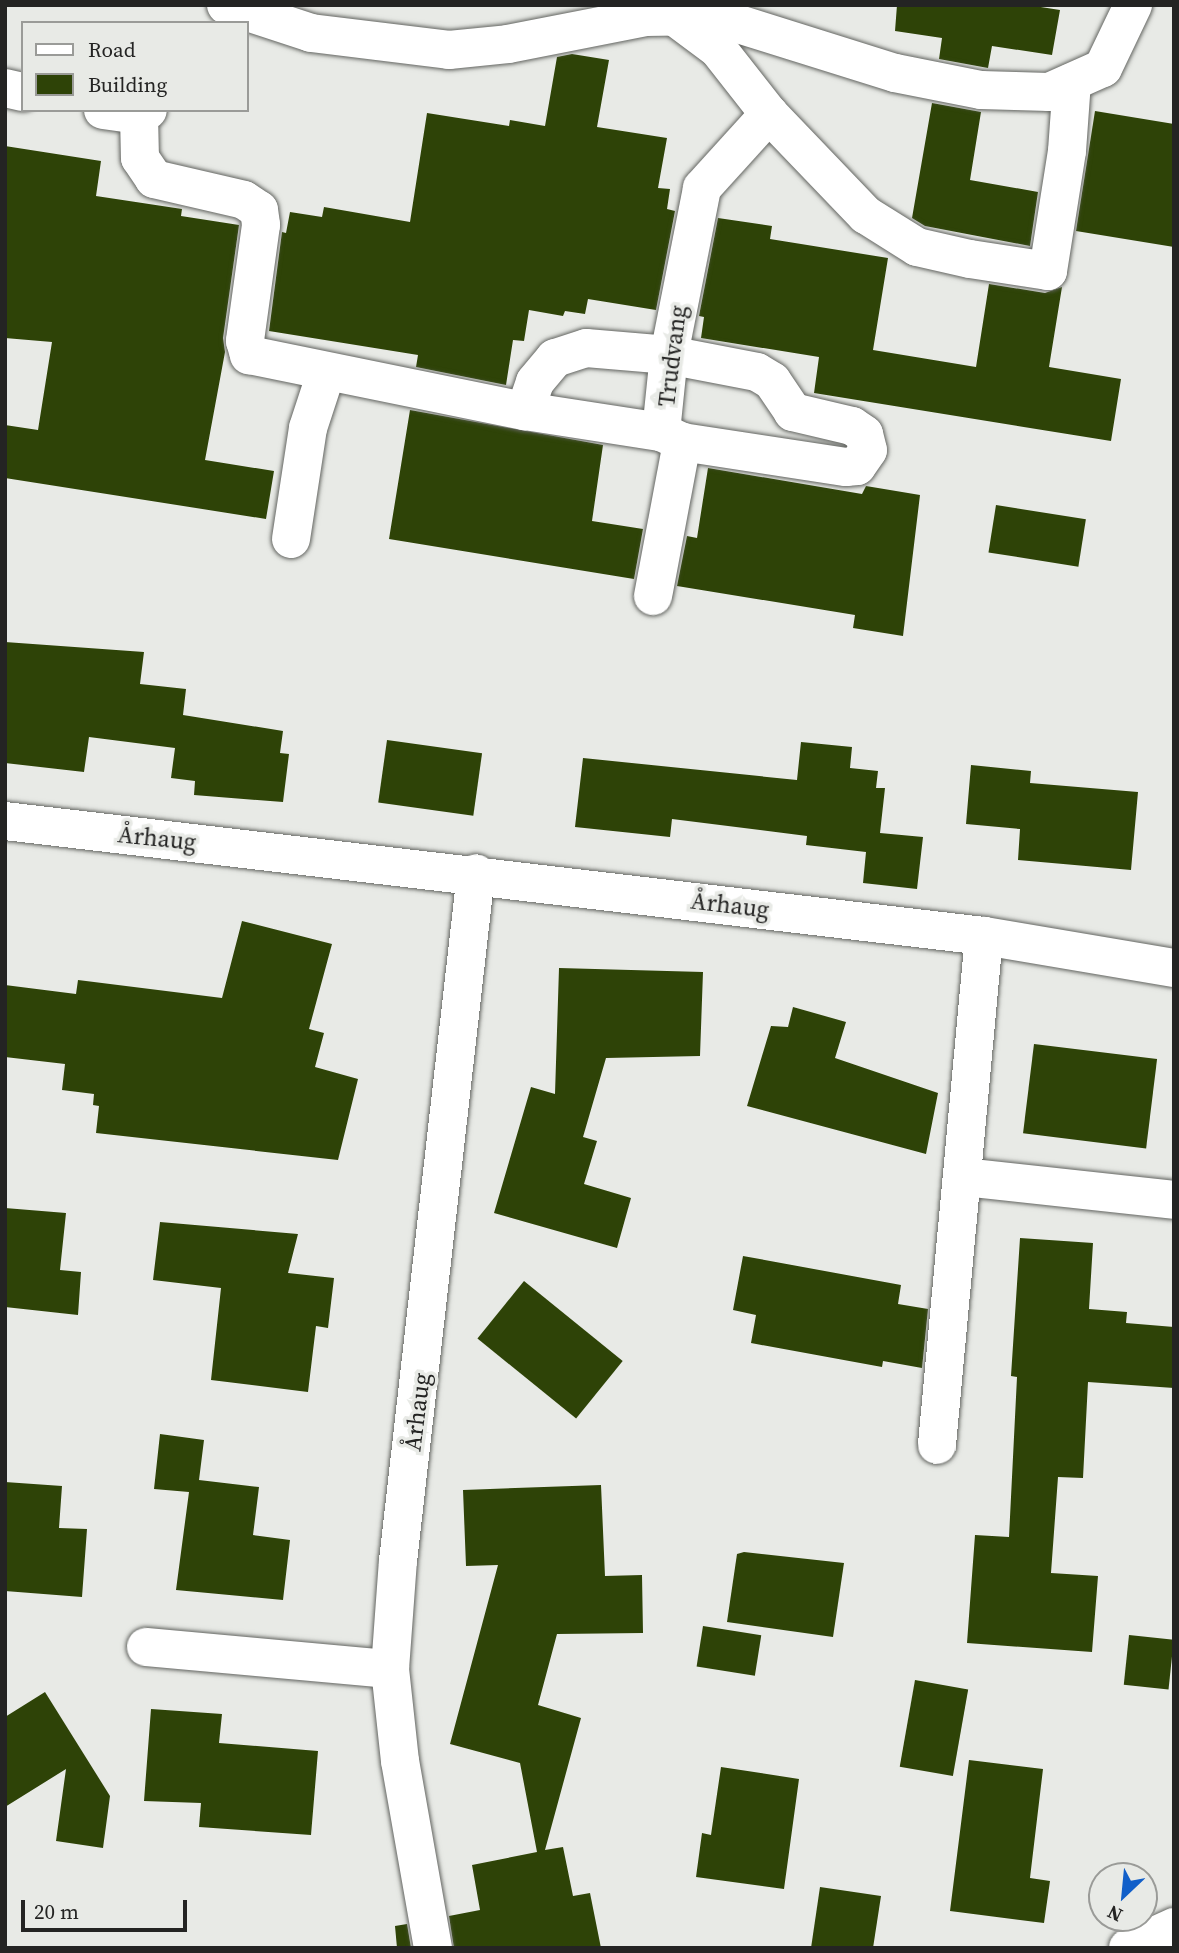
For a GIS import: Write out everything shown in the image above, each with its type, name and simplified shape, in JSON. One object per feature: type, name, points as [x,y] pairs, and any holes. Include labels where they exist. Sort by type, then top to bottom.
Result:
[{"type":"street","points":[[226,5],[311,33],[449,50],[508,44],[671,14],[713,16],[895,73],[981,90],[1049,92],[1103,68],[1133,5]]},
{"type":"street","points":[[671,14],[718,49],[769,114],[866,215],[896,237],[947,255],[1048,271],[1067,151],[1072,82]]},
{"type":"street","name":"Trudvang","points":[[130,112],[140,158],[154,179],[244,200],[258,210],[261,225],[245,341],[249,355],[326,373],[672,437],[669,355],[702,188],[769,114]]},
{"type":"street","points":[[525,411],[535,382],[555,358],[586,348],[669,355],[757,372],[772,381],[793,412],[852,426],[864,434],[869,450],[857,466],[846,467],[672,437],[653,596]]},
{"type":"street","points":[[291,539],[308,428],[326,373]]},
{"type":"street","name":"Århaug","points":[[5,821],[476,873],[984,936],[1174,968]]},
{"type":"street","name":"Århaug","points":[[433,1948],[400,1761],[390,1669],[397,1562],[476,873]]},
{"type":"street","points":[[937,1445],[984,936]]},
{"type":"street","points":[[962,1177],[1174,1200]]},
{"type":"street","points":[[146,1647],[390,1669]]},
{"type":"street","points":[[1128,1948],[1174,1927]]},
{"type":"building","points":[[897,5],[1028,5],[1060,10],[1052,55],[992,46],[988,68],[939,59],[942,38],[895,31]]},
{"type":"building","points":[[572,54],[609,60],[597,127],[667,138],[658,188],[670,189],[667,209],[675,211],[656,310],[588,299],[585,314],[565,311],[563,316],[529,310],[524,341],[513,340],[506,385],[416,367],[418,355],[269,331],[282,232],[286,233],[290,212],[322,217],[324,207],[410,222],[427,113],[509,126],[510,120],[545,126],[557,57]]},
{"type":"building","points":[[932,103],[981,112],[970,180],[1038,192],[1030,246],[925,226],[912,218]]},
{"type":"building","points":[[1095,111],[1174,124],[1174,247],[1076,231]]},
{"type":"building","points":[[5,146],[101,161],[96,196],[182,209],[181,216],[239,225],[223,338],[225,352],[205,460],[274,471],[266,519],[5,478],[5,425],[38,430],[52,342],[5,338]]},
{"type":"building","points":[[718,218],[772,226],[770,239],[888,258],[873,350],[976,367],[989,284],[1045,293],[1062,287],[1049,367],[1121,379],[1111,441],[814,393],[819,357],[701,338],[704,317],[699,316]]},
{"type":"building","points":[[410,410],[603,445],[592,521],[643,529],[634,579],[389,539]]},
{"type":"building","points":[[708,468],[862,494],[866,486],[920,495],[903,636],[853,628],[855,615],[677,586],[687,536],[697,538]]},
{"type":"building","points":[[996,505],[1086,519],[1078,567],[988,552]]},
{"type":"building","points":[[5,642],[144,652],[140,684],[186,689],[183,715],[283,731],[280,753],[289,754],[283,802],[194,795],[195,781],[171,778],[175,748],[89,737],[84,772],[5,763]]},
{"type":"building","points":[[387,740],[482,753],[473,816],[378,802]]},
{"type":"building","points":[[801,742],[852,747],[850,768],[878,771],[876,788],[885,788],[880,833],[923,837],[917,889],[863,883],[866,852],[806,845],[807,836],[672,819],[670,837],[575,827],[583,758],[797,780]]},
{"type":"building","points":[[971,765],[1031,771],[1030,783],[1138,792],[1131,870],[1018,860],[1020,829],[966,824]]},
{"type":"building","points":[[242,921],[332,944],[309,1029],[324,1033],[315,1067],[358,1079],[338,1160],[96,1133],[99,1106],[93,1105],[94,1094],[62,1090],[65,1064],[5,1057],[5,985],[76,994],[78,980],[222,998]]},
{"type":"building","points":[[559,968],[703,972],[700,1056],[606,1058],[583,1137],[597,1141],[584,1184],[631,1198],[617,1248],[494,1213],[531,1087],[555,1094]]},
{"type":"building","points":[[793,1007],[846,1022],[835,1058],[938,1093],[926,1154],[747,1106],[771,1026],[788,1027]]},
{"type":"building","points":[[1034,1044],[1157,1059],[1146,1148],[1023,1133]]},
{"type":"building","points":[[5,1208],[66,1213],[60,1270],[81,1272],[78,1315],[5,1307]]},
{"type":"building","points":[[160,1222],[298,1234],[288,1273],[334,1278],[328,1328],[316,1326],[308,1392],[211,1380],[221,1288],[153,1280]]},
{"type":"building","points":[[1020,1238],[1093,1243],[1089,1309],[1127,1312],[1126,1323],[1174,1327],[1174,1388],[1088,1382],[1083,1478],[1058,1477],[1051,1573],[1098,1576],[1092,1652],[967,1643],[975,1535],[1009,1537],[1017,1377],[1011,1376]]},
{"type":"building","points":[[743,1256],[901,1285],[898,1304],[928,1309],[922,1368],[883,1361],[882,1367],[751,1343],[756,1315],[733,1310]]},
{"type":"building","points":[[524,1281],[623,1361],[576,1418],[477,1339]]},
{"type":"building","points":[[160,1434],[204,1440],[199,1480],[259,1487],[253,1535],[290,1540],[283,1600],[176,1590],[189,1492],[154,1489]]},
{"type":"building","points":[[5,1482],[62,1486],[59,1528],[87,1529],[82,1597],[5,1591]]},
{"type":"building","points":[[601,1485],[605,1576],[642,1575],[643,1633],[557,1634],[538,1705],[581,1718],[545,1850],[563,1847],[573,1896],[590,1893],[601,1948],[454,1948],[449,1916],[480,1910],[472,1865],[537,1852],[520,1763],[450,1744],[498,1565],[466,1566],[463,1490]]},
{"type":"building","points":[[744,1552],[844,1563],[833,1637],[727,1622],[737,1554]]},
{"type":"building","points":[[703,1626],[761,1635],[755,1676],[697,1666]]},
{"type":"building","points":[[1129,1635],[1174,1640],[1169,1689],[1124,1685]]},
{"type":"building","points":[[915,1680],[968,1689],[953,1776],[900,1767]]},
{"type":"building","points":[[45,1692],[110,1796],[103,1848],[56,1841],[66,1769],[5,1807],[5,1717]]},
{"type":"building","points":[[151,1709],[222,1714],[219,1743],[318,1751],[311,1835],[199,1827],[201,1803],[144,1801]]},
{"type":"building","points":[[969,1760],[1043,1769],[1030,1878],[1050,1881],[1044,1923],[950,1911]]},
{"type":"building","points":[[721,1767],[799,1779],[784,1889],[696,1877],[702,1833],[711,1835]]},
{"type":"building","points":[[820,1887],[881,1896],[873,1948],[811,1948]]},
{"type":"building","points":[[407,1924],[411,1948],[397,1948],[395,1926]]}]
